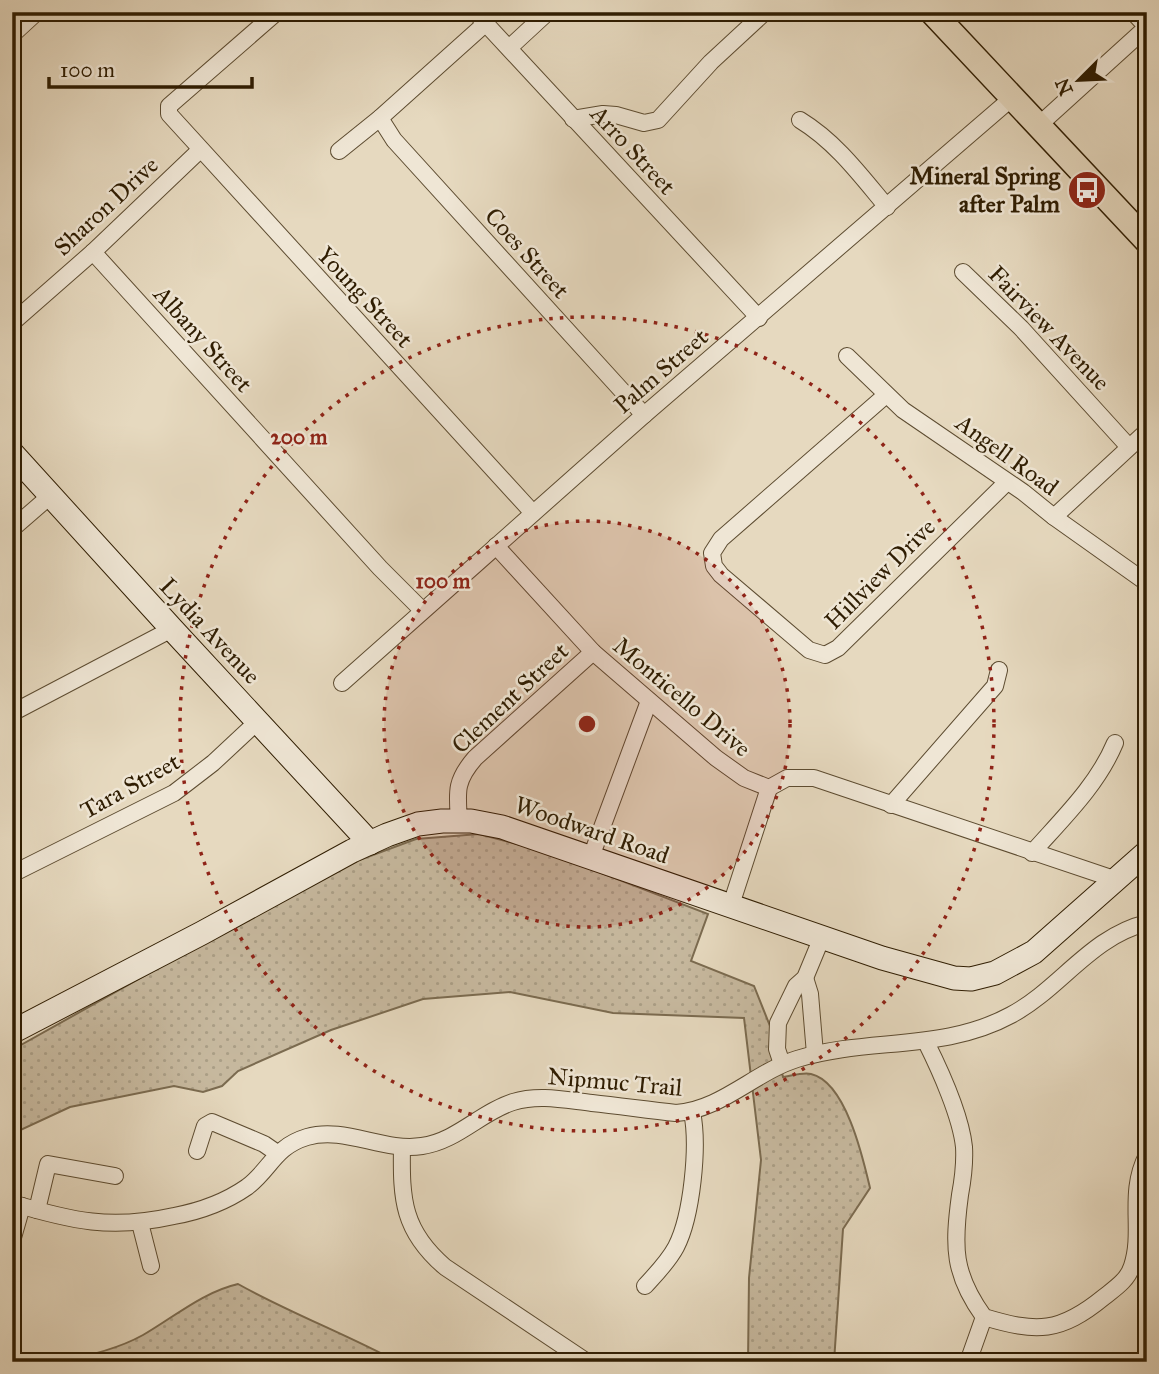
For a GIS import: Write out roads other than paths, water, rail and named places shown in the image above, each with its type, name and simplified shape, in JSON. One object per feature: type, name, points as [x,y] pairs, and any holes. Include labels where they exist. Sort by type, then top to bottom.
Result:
[{"type":"main road","points":[[932,12],[1147,241]]},
{"type":"street","points":[[12,35],[37,12]]},
{"type":"street","name":"Young Street","points":[[277,12],[183,93],[168,110],[200,150],[533,513]]},
{"type":"street","points":[[509,48],[548,12]]},
{"type":"street","points":[[573,119],[603,114],[644,124],[658,120],[711,62],[765,12]]},
{"type":"street","points":[[1039,125],[1147,27],[1133,12]]},
{"type":"street","points":[[339,151],[380,118],[480,18]]},
{"type":"street","name":"Arro Street","points":[[480,18],[759,318]]},
{"type":"street","name":"Palm Street","points":[[342,683],[644,415],[1012,98]]},
{"type":"street","name":"Coes Street","points":[[380,118],[394,140],[644,415]]},
{"type":"street","points":[[800,120],[819,132],[849,162],[887,207]]},
{"type":"street","name":"Sharon Drive","points":[[12,323],[93,252],[200,150]]},
{"type":"street","name":"Albany Street","points":[[93,252],[380,568],[422,610]]},
{"type":"street","name":"Fairview Avenue","points":[[963,272],[1021,328],[1129,447]]},
{"type":"street","name":"Angell Road","points":[[847,356],[903,410],[1147,583]]},
{"type":"street","name":"Hillview Drive","points":[[886,394],[721,539],[712,553],[714,566],[721,575],[809,650],[825,655],[838,648],[1007,482]]},
{"type":"street","points":[[1054,517],[1147,431]]},
{"type":"street","name":"Lydia Avenue","points":[[12,453],[370,843]]},
{"type":"street","points":[[12,529],[50,496]]},
{"type":"street","name":"Monticello Drive","points":[[496,546],[593,652],[716,758],[744,778],[769,788]]},
{"type":"street","points":[[12,713],[172,629]]},
{"type":"street","name":"Clement Street","points":[[459,820],[457,785],[461,774],[475,758],[593,652]]},
{"type":"street","points":[[891,805],[995,686],[999,670]]},
{"type":"street","points":[[591,857],[649,701]]},
{"type":"street","name":"Tara Street","points":[[12,874],[174,793],[213,763],[258,721]]},
{"type":"street","points":[[1032,853],[1082,796],[1115,743]]},
{"type":"street","points":[[731,905],[769,788],[787,778],[814,778],[1117,880]]},
{"type":"street","name":"Woodward Road","points":[[12,1032],[370,843],[418,824],[459,820],[502,827],[892,961],[954,978],[971,979],[995,973],[1034,952],[1147,852]]},
{"type":"street","name":"Nipmuc Trail","points":[[24,1206],[95,1223],[140,1223],[198,1211],[229,1199],[256,1179],[277,1153],[298,1140],[333,1133],[402,1147],[424,1146],[440,1141],[502,1106],[535,1098],[568,1099],[676,1113],[692,1112],[718,1101],[782,1064],[815,1054],[926,1042],[993,1024],[1030,1003],[1114,934],[1147,923]]},
{"type":"street","points":[[782,1064],[777,1049],[778,1023],[796,986],[805,978],[822,937]]},
{"type":"street","points":[[805,978],[810,994],[815,1054]]},
{"type":"street","points":[[926,1042],[939,1067],[964,1145],[956,1253],[968,1294],[984,1317],[1027,1327],[1062,1325],[1087,1311],[1123,1281],[1132,1267],[1136,1247],[1138,1176],[1147,1155]]},
{"type":"street","points":[[645,1286],[664,1265],[682,1233],[694,1156],[695,1127],[692,1112]]},
{"type":"street","points":[[197,1151],[205,1126],[212,1122],[264,1144],[277,1153]]},
{"type":"street","points":[[402,1147],[405,1211],[420,1241],[430,1254],[445,1267],[587,1362]]},
{"type":"street","points":[[12,1241],[24,1206],[48,1164],[115,1176]]},
{"type":"street","points":[[140,1223],[150,1266]]},
{"type":"street","points":[[968,1362],[984,1317]]},
{"type":"place","name":"Mineral Spring after Palm","points":[[1087,190]]}]
